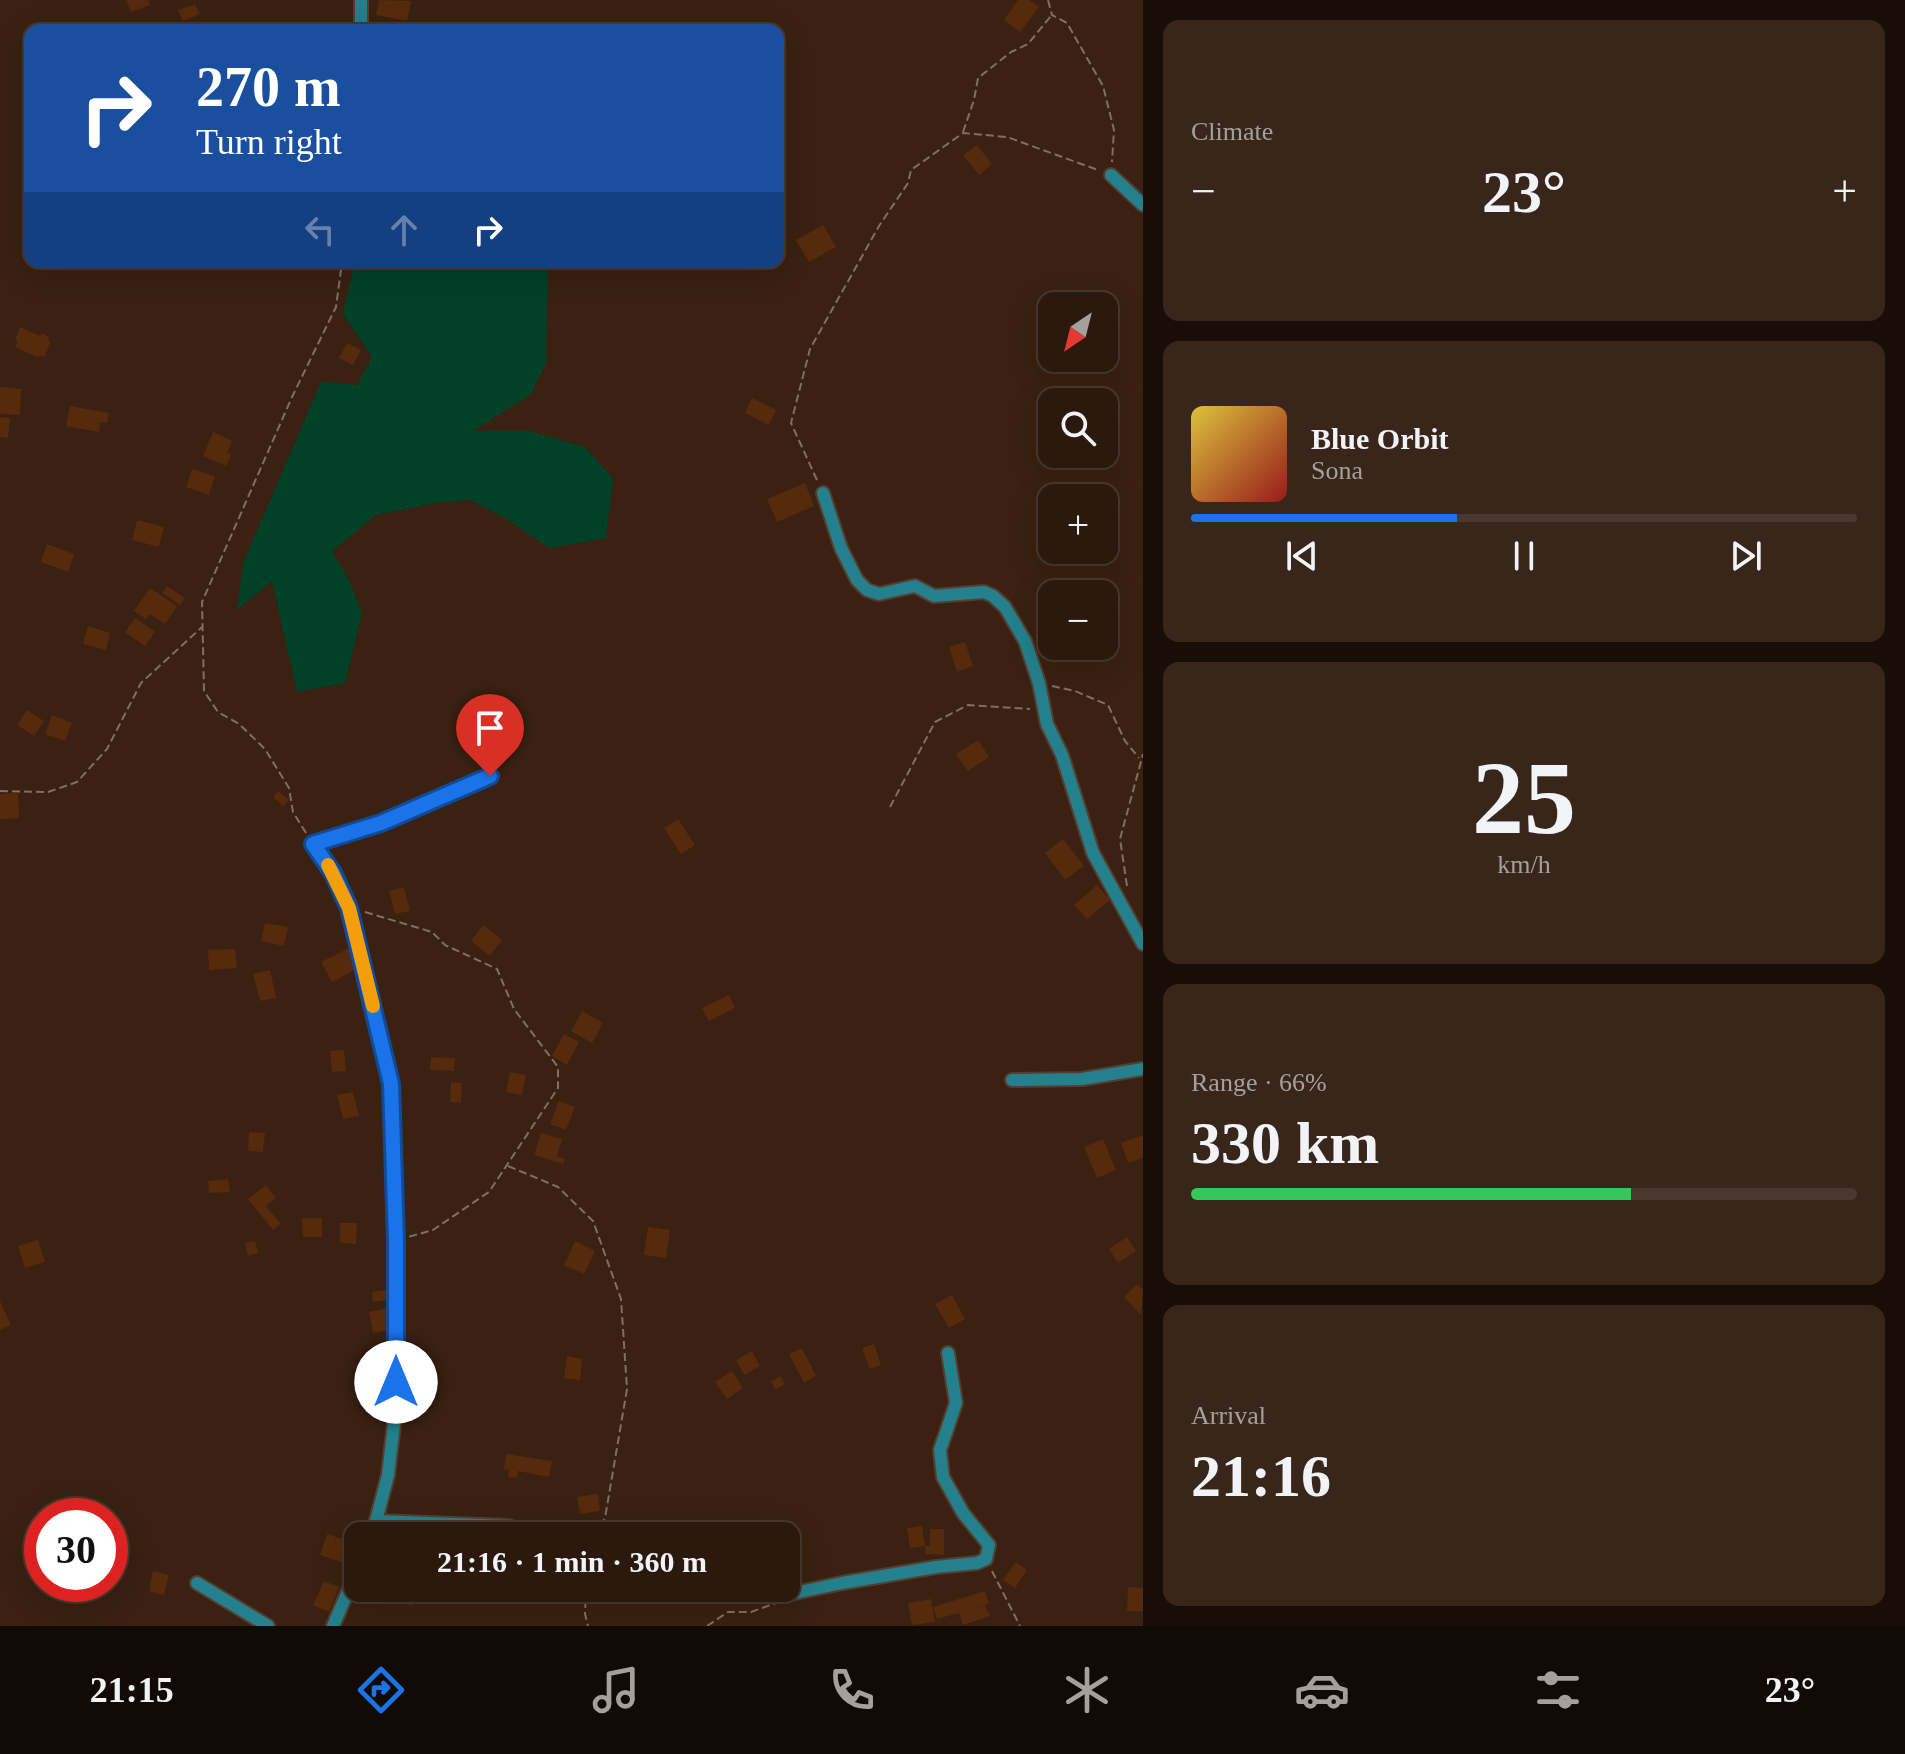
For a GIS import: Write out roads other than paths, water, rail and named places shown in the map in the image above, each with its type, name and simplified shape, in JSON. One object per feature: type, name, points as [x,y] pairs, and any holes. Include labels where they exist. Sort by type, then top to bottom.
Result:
[{"type":"street","points":[[361,0],[361,24]]},
{"type":"street","points":[[1111,175],[1143,205]]},
{"type":"street","points":[[823,493],[841,548],[857,580],[867,590],[879,594],[915,586],[934,596],[984,592],[1005,607],[1025,641],[1044,710],[1093,853],[1143,944]]},
{"type":"street","points":[[402,1522],[376,1521],[388,1475],[396,1407],[396,1241],[391,1084],[349,908],[333,873],[313,844],[381,823],[490,776]]},
{"type":"street","points":[[1012,1080],[1082,1079],[1143,1069]]},
{"type":"street","points":[[800,1592],[986,1559],[989,1545],[963,1513],[943,1477],[940,1450],[956,1403],[948,1353]]},
{"type":"street","points":[[197,1583],[268,1626]]},
{"type":"street","points":[[333,1626],[344,1600]]}]
